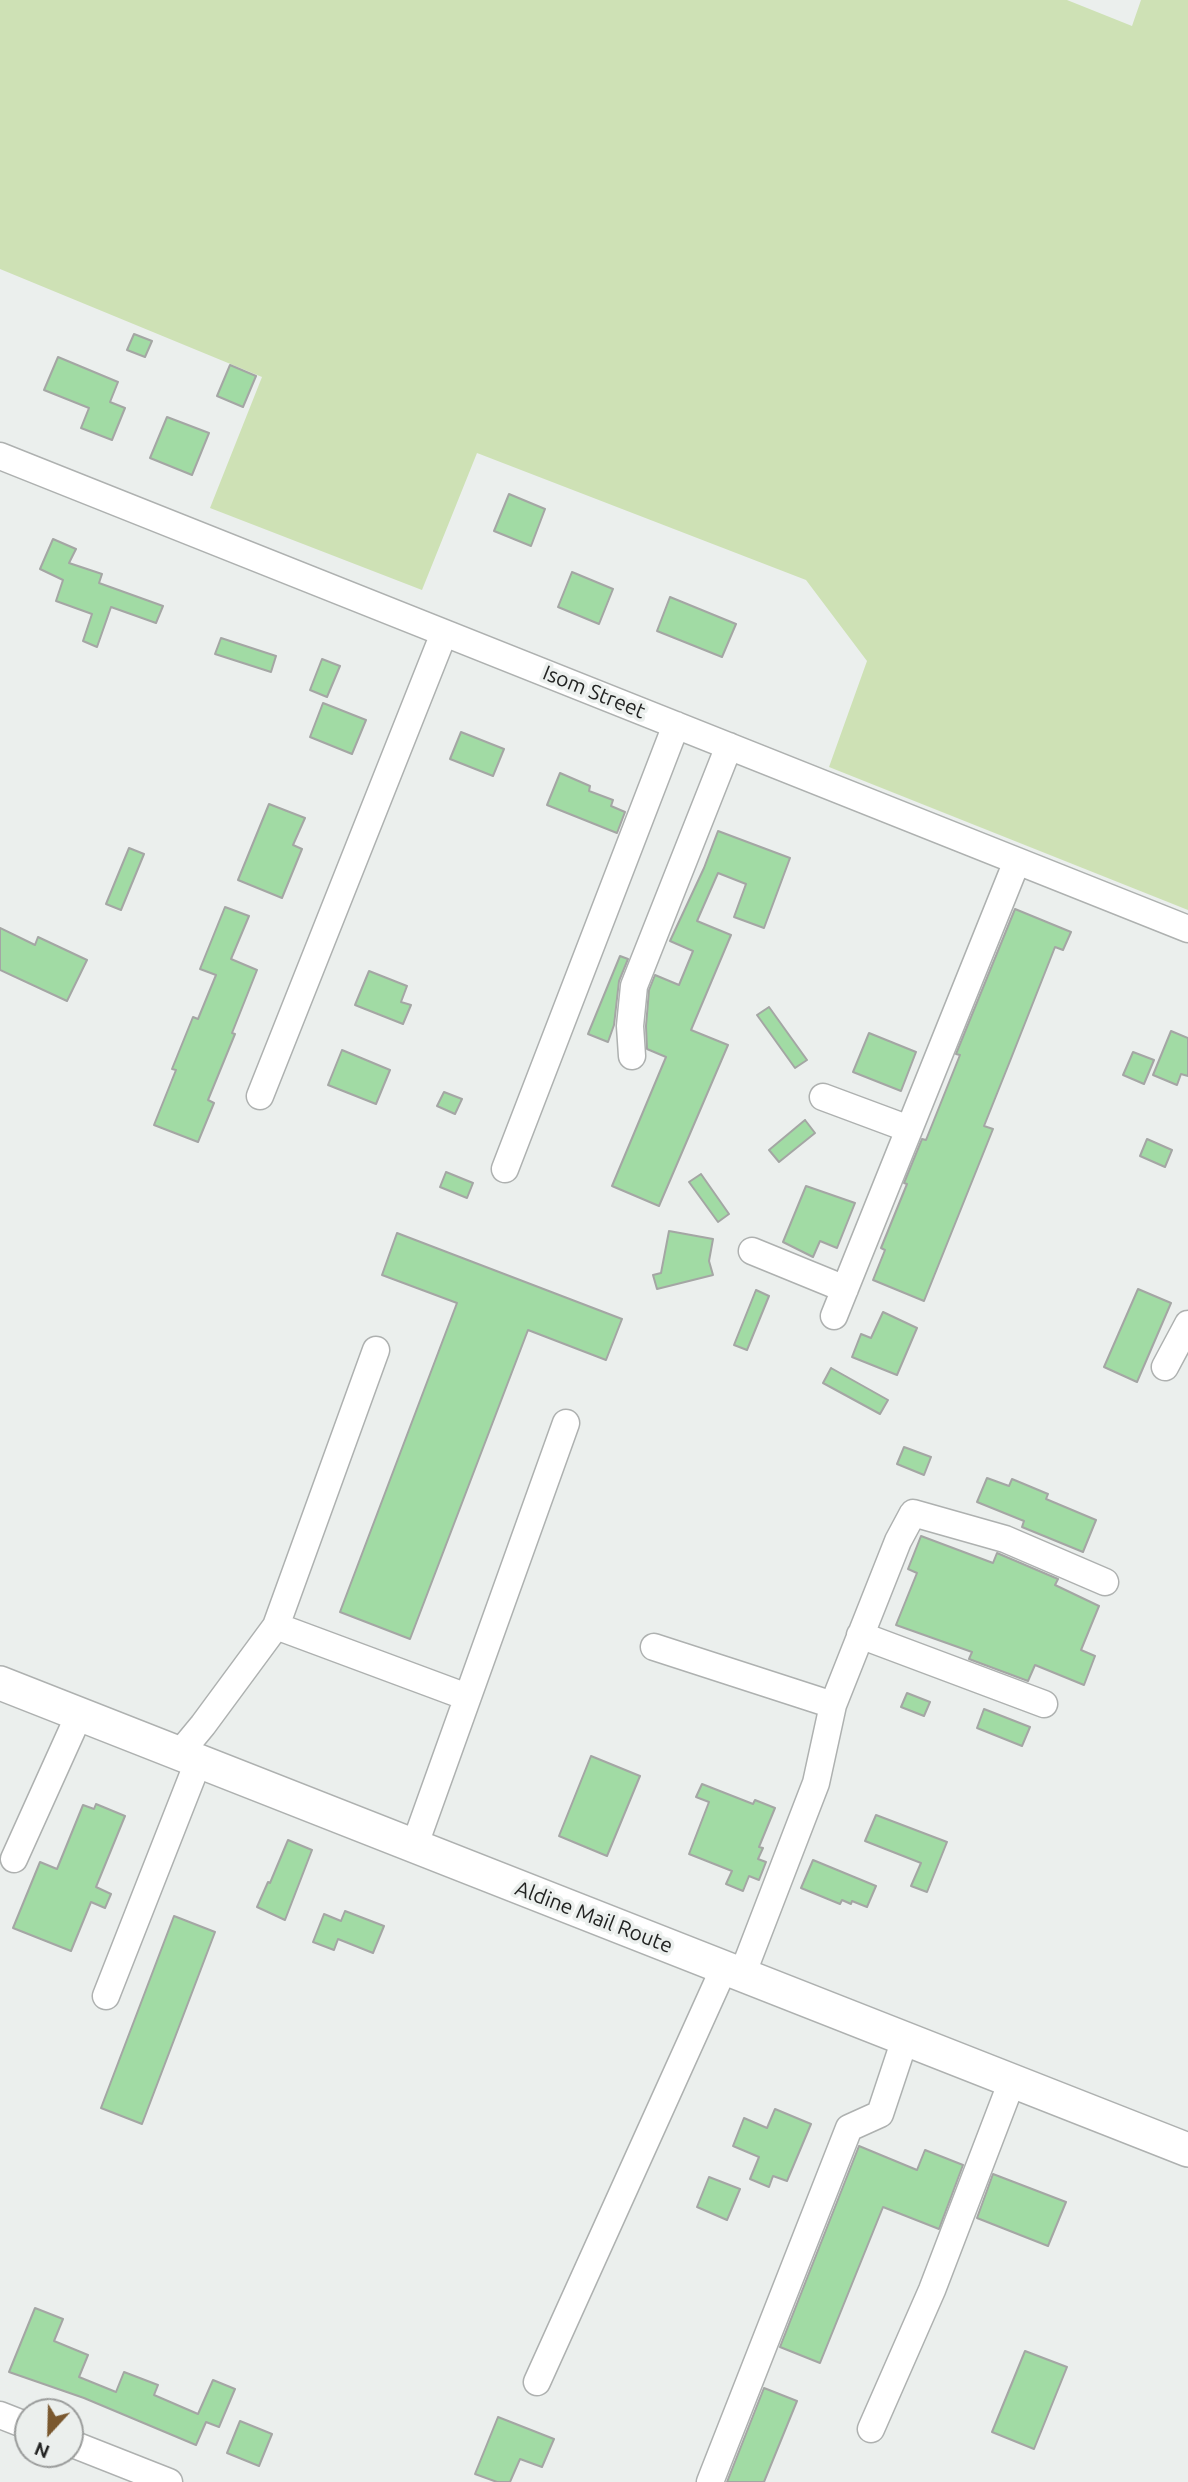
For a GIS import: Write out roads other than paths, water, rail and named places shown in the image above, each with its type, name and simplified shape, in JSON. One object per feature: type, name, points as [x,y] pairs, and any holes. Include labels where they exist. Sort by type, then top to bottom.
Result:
[{"type":"main road","name":"Aldine Mail Route","points":[[0,1683],[1188,2150]]},
{"type":"street","name":"Isom Street","points":[[0,456],[1188,929]]},
{"type":"street","points":[[260,1096],[444,633]]},
{"type":"street","points":[[505,1170],[676,725]]},
{"type":"street","points":[[632,1056],[629,1026],[634,986],[729,746]]},
{"type":"street","points":[[834,1316],[1017,861]]},
{"type":"street","points":[[823,1097],[909,1129]]},
{"type":"street","points":[[752,1251],[845,1289]]},
{"type":"street","points":[[1165,1367],[1188,1324]]},
{"type":"street","points":[[106,1996],[189,1758],[276,1626],[376,1350]]},
{"type":"street","points":[[414,1847],[566,1423]]},
{"type":"street","points":[[537,2382],[733,1972],[816,1783],[833,1704],[898,1541],[913,1513],[1005,1539],[1105,1582]]},
{"type":"street","points":[[276,1626],[467,1697]]},
{"type":"street","points":[[860,1635],[1044,1704]]},
{"type":"street","points":[[654,1647],[833,1704]]},
{"type":"street","points":[[14,1859],[79,1715]]},
{"type":"street","points":[[710,2482],[849,2128],[880,2114],[905,2039]]},
{"type":"street","points":[[871,2429],[932,2290],[1012,2081]]},
{"type":"street","points":[[84,2449],[169,2482]]}]
